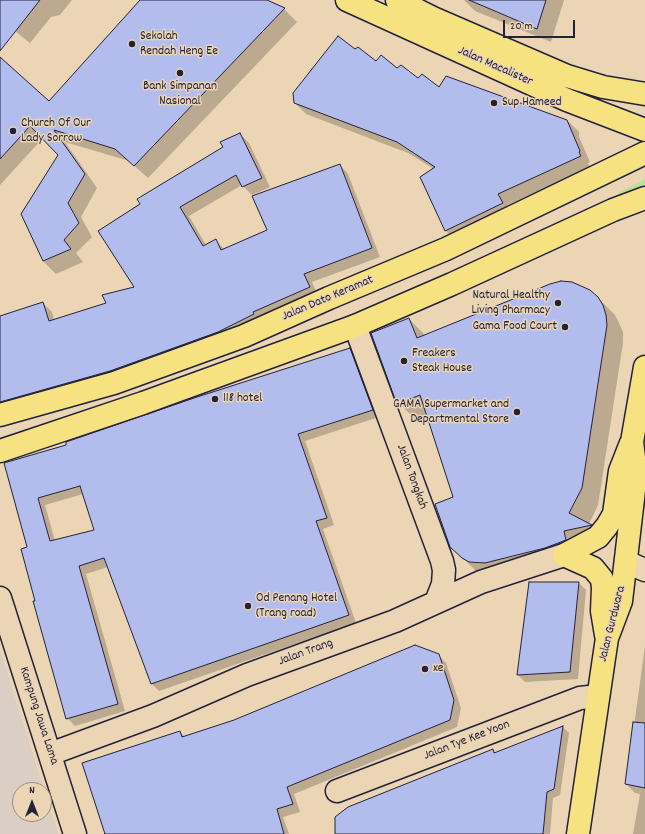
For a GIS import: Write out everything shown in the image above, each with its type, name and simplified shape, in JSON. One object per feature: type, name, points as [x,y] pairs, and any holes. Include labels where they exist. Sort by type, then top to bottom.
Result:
[{"type":"main road","name":"Jalan Macalister","points":[[347,0],[567,100],[645,130]]},
{"type":"main road","name":"Jalan Macalister","points":[[397,0],[433,18],[567,76],[603,87],[645,94]]},
{"type":"main road","name":"Jalan Dato Keramat","points":[[0,415],[114,384],[244,336],[329,298],[446,249],[645,153]]},
{"type":"main road","points":[[0,451],[143,403],[355,326],[452,284],[613,210],[645,198]]},
{"type":"main road","name":"Jalan Gurdwara","points":[[578,834],[607,638],[636,566],[636,473],[632,442],[645,367]]},
{"type":"main road","points":[[564,555],[598,537],[607,526],[614,514],[620,471],[632,442]]},
{"type":"main road","points":[[564,555],[593,568],[602,579],[602,611],[607,638]]},
{"type":"street","name":"Jalan Tongkah","points":[[355,326],[442,561],[444,570],[443,584],[436,602]]},
{"type":"street","name":"Jalan Trang","points":[[50,754],[153,716],[247,675],[394,620],[481,582],[564,555]]},
{"type":"street","points":[[442,561],[454,572],[481,582]]},
{"type":"street","name":"Kampung Jawa Lama","points":[[0,598],[75,834]]},
{"type":"street","name":"Jalan Tye Kee Yoon","points":[[337,791],[580,698],[598,696]]},
{"type":"shaded area","points":[[0,650],[42,782],[12,782],[12,822],[52,822],[52,815],[58,834],[0,834]]},
{"type":"green space","points":[[645,179],[645,188],[621,196],[619,192]]},
{"type":"building","points":[[0,0],[40,0],[0,51]]},
{"type":"building","points":[[140,0],[267,0],[285,8],[134,166],[115,149],[54,130],[85,174],[68,203],[79,223],[64,240],[71,249],[43,261],[21,214],[58,155],[30,126],[0,159],[0,57],[49,101]]},
{"type":"building","points":[[469,0],[546,0],[537,29]]},
{"type":"building","points":[[338,36],[355,49],[358,47],[376,61],[381,55],[397,68],[401,65],[418,78],[422,74],[439,87],[446,76],[567,120],[581,156],[498,194],[503,203],[445,231],[420,177],[435,167],[397,142],[294,103],[293,93]]},
{"type":"building","points":[[240,133],[262,178],[242,187],[236,175],[180,207],[203,246],[216,239],[221,250],[267,230],[252,196],[340,164],[372,248],[304,274],[310,287],[253,312],[254,314],[218,332],[110,371],[0,402],[0,316],[43,302],[49,321],[106,303],[102,295],[134,287],[98,231],[140,204],[137,199],[223,147],[220,142]]},
{"type":"building","name":"GAMA Supermarket and Departmental Store","points":[[561,281],[572,282],[590,290],[598,297],[603,305],[606,315],[607,325],[582,488],[569,513],[592,525],[564,531],[566,540],[545,548],[485,563],[469,562],[450,547],[435,504],[453,497],[420,395],[398,404],[396,402],[371,333],[409,318],[417,338],[550,284]]},
{"type":"building","points":[[350,348],[373,410],[298,434],[327,518],[316,521],[349,615],[151,684],[104,558],[79,566],[118,704],[66,719],[33,601],[35,601],[21,549],[27,547],[4,463],[66,445],[66,442],[197,397]],"holes":[[[80,486],[94,530],[50,541],[38,498]]]},
{"type":"building","points":[[529,582],[579,582],[570,672],[517,675]]},
{"type":"building","points":[[415,645],[439,654],[454,700],[450,720],[287,787],[293,804],[277,809],[284,834],[105,834],[82,763],[180,731],[182,737],[234,720]]},
{"type":"building","points":[[633,722],[645,723],[645,788],[625,784]]},
{"type":"building","points":[[563,726],[554,789],[547,792],[543,834],[335,834],[335,817],[348,807],[493,749],[494,753]]},
{"type":"place","name":"Sekolah Rendah Heng Ee","points":[[132,44]]},
{"type":"place","name":"Bank Simpanan Nasional","points":[[180,73]]},
{"type":"place","name":"Sup Hameed","points":[[494,103]]},
{"type":"place","name":"Church Of Our Lady Sorrow","points":[[13,131]]},
{"type":"place","name":"Natural Healthy Living Pharmacy","points":[[558,303]]},
{"type":"place","name":"Gama Food Court","points":[[565,327]]},
{"type":"place","name":"Freakers Steak House","points":[[404,361]]},
{"type":"place","name":"118 hotel","points":[[215,399]]},
{"type":"place","name":"GAMA Supermarket and Departmental Store","points":[[517,412]]},
{"type":"place","name":"Od Penang Hotel (Trang road)","points":[[248,606]]},
{"type":"place","name":"xe","points":[[425,669]]}]
